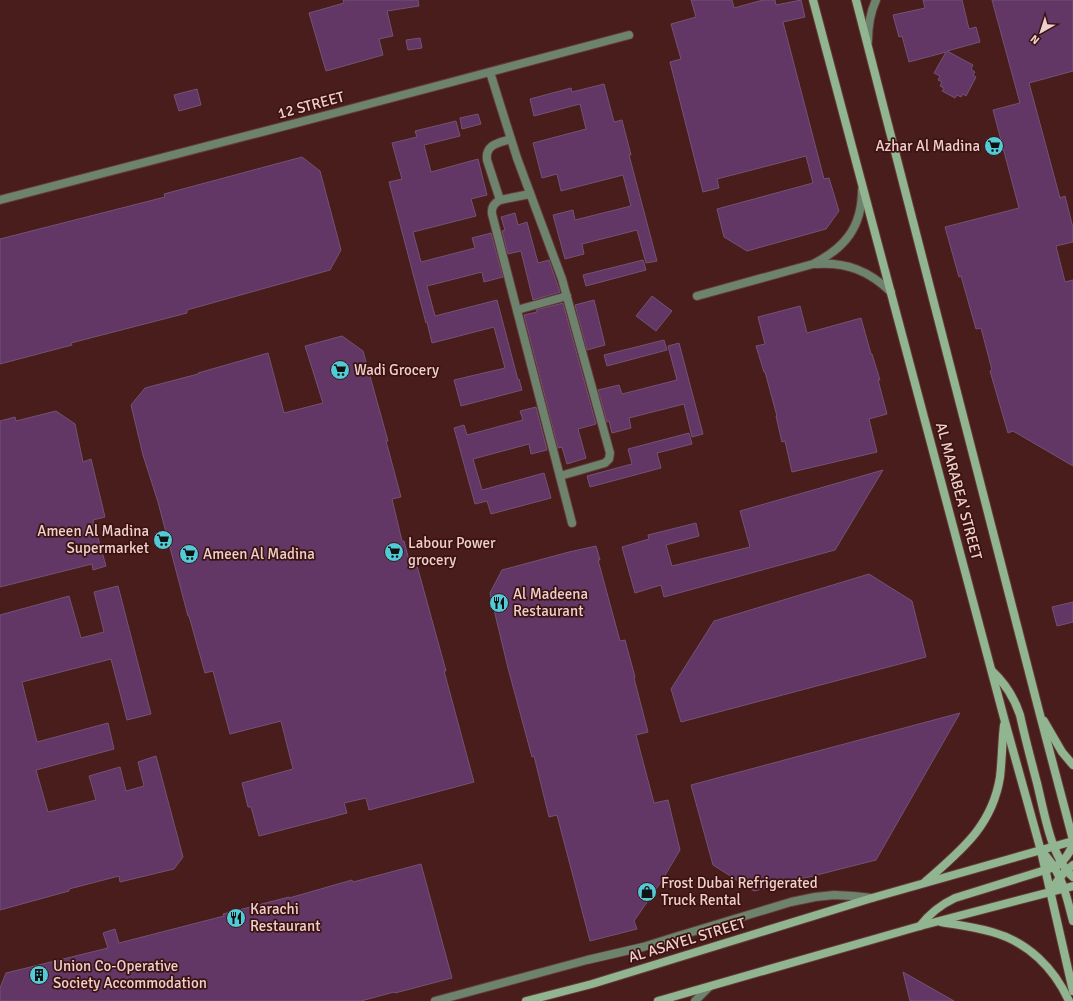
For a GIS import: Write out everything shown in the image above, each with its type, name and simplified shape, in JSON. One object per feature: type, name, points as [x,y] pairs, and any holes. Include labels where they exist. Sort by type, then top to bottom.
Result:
[{"type":"main road","name":"AL MARABEA' STREET","points":[[813,0],[1004,718],[1041,851],[1073,991]]},
{"type":"main road","name":"AL MARABEA' STREET","points":[[856,0],[1038,712],[1073,841]]},
{"type":"main road","points":[[992,671],[1005,685],[1016,704],[1020,715],[1054,847],[1060,877],[1073,921]]},
{"type":"main road","points":[[1038,712],[1062,752],[1073,766]]},
{"type":"main road","points":[[923,883],[970,840],[986,817],[1000,778],[1004,718]]},
{"type":"main road","points":[[920,926],[934,910],[948,901],[1058,865],[1069,853],[1073,841]]},
{"type":"main road","name":"AL ASAYEL STREET","points":[[526,1001],[599,982],[872,898],[1073,841]]},
{"type":"main road","points":[[1041,851],[1073,877]]},
{"type":"main road","points":[[1051,892],[1060,877],[1073,865]]},
{"type":"main road","points":[[658,1001],[920,926],[1073,886]]},
{"type":"main road","points":[[936,922],[987,930],[1018,942],[1039,958],[1048,968],[1064,989],[1069,1001]]},
{"type":"street","points":[[868,44],[869,23],[876,0]]},
{"type":"street","name":"12 STREET","points":[[0,199],[628,35]]},
{"type":"street","points":[[490,72],[519,164],[557,262],[610,456],[608,462],[606,463],[560,476]]},
{"type":"street","points":[[500,200],[487,160],[487,154],[493,145],[511,139]]},
{"type":"street","points":[[697,296],[813,264],[827,257],[839,248],[849,237],[855,225],[860,212],[862,185]]},
{"type":"street","points":[[530,194],[500,200],[494,204],[492,214],[572,523]]},
{"type":"street","points":[[813,264],[835,264],[856,268],[869,274],[891,292]]},
{"type":"street","points":[[517,310],[567,296]]},
{"type":"street","points":[[435,1001],[587,960],[643,947],[791,902],[814,897],[834,895],[872,898]]},
{"type":"street","points":[[695,1001],[709,987]]},
{"type":"building","points":[[343,0],[418,0],[419,6],[387,11],[393,36],[379,39],[383,55],[326,71],[309,13],[344,3]]},
{"type":"building","points":[[691,0],[732,0],[734,8],[763,0],[775,0],[776,5],[801,0],[805,17],[783,22],[824,179],[829,178],[839,211],[826,229],[747,251],[724,237],[717,209],[813,183],[806,156],[717,179],[719,188],[703,192],[670,62],[681,59],[671,24],[696,17]]},
{"type":"building","points":[[923,0],[962,0],[969,29],[976,27],[980,42],[947,51],[973,65],[971,69],[975,72],[973,75],[976,77],[966,96],[963,94],[961,97],[957,95],[955,98],[942,91],[944,88],[940,86],[942,82],[938,80],[940,76],[934,73],[946,52],[909,62],[902,36],[899,37],[893,15],[925,8]]},
{"type":"building","points":[[992,0],[1073,0],[1073,71],[1029,83],[1060,198],[1065,196],[1073,228],[1073,242],[1056,246],[1065,282],[1073,280],[1073,466],[1013,431],[1008,433],[990,371],[992,370],[981,328],[976,329],[945,227],[1019,208],[993,110],[1020,103]]},
{"type":"building","points":[[420,38],[422,48],[408,50],[406,40]]},
{"type":"building","points":[[604,84],[614,122],[622,120],[631,155],[629,155],[657,261],[646,263],[637,230],[582,244],[584,254],[565,259],[553,215],[573,210],[575,220],[631,206],[623,175],[561,191],[557,174],[542,178],[533,143],[586,129],[580,104],[534,116],[530,99],[571,88],[572,92]]},
{"type":"building","points":[[197,89],[201,105],[179,111],[174,95]]},
{"type":"building","points":[[478,114],[481,124],[462,129],[460,118]]},
{"type":"building","points":[[456,121],[460,136],[424,145],[431,172],[478,159],[487,195],[471,199],[476,216],[413,232],[421,262],[475,248],[472,238],[491,233],[503,277],[484,282],[482,272],[427,286],[435,316],[497,300],[522,390],[461,406],[454,380],[505,368],[494,327],[432,343],[389,182],[402,179],[392,143],[417,137],[415,131]]},
{"type":"building","points":[[302,157],[320,171],[341,250],[330,270],[187,310],[187,313],[71,343],[72,345],[0,364],[0,239],[165,197],[164,194]]},
{"type":"building","points":[[515,213],[518,225],[527,222],[538,263],[549,260],[560,292],[533,300],[521,251],[508,254],[502,231],[505,230],[501,217]]},
{"type":"building","points":[[643,260],[646,270],[586,286],[583,275]]},
{"type":"building","points":[[652,296],[672,311],[656,331],[636,316]]},
{"type":"building","points":[[594,300],[605,345],[587,350],[575,305]]},
{"type":"building","points":[[563,303],[596,424],[578,429],[586,458],[567,464],[562,447],[558,448],[524,315],[537,312],[536,310]]},
{"type":"building","points":[[800,306],[807,333],[861,318],[880,380],[878,380],[887,414],[869,419],[877,452],[792,472],[785,441],[782,442],[777,416],[756,346],[765,344],[758,317]]},
{"type":"building","points":[[342,336],[363,351],[388,441],[386,441],[401,497],[392,499],[402,541],[404,541],[410,564],[416,562],[446,671],[444,671],[474,782],[369,810],[366,798],[344,803],[347,813],[259,836],[251,807],[248,807],[242,783],[293,769],[281,721],[230,734],[213,671],[205,673],[188,616],[158,502],[143,455],[131,405],[145,388],[268,353],[284,413],[323,403],[305,346]]},
{"type":"building","points":[[664,340],[667,350],[607,366],[604,355]]},
{"type":"building","points":[[679,343],[703,434],[692,437],[684,404],[629,418],[631,428],[612,433],[609,421],[607,422],[598,390],[619,385],[622,394],[677,380],[668,346]]},
{"type":"building","points":[[536,407],[547,450],[531,454],[529,444],[473,459],[482,490],[544,473],[551,498],[491,514],[487,501],[475,504],[454,428],[464,425],[467,435],[523,420],[520,411]]},
{"type":"building","points":[[56,411],[75,424],[83,462],[91,459],[105,517],[93,520],[106,566],[93,570],[92,564],[0,587],[0,421],[15,417],[16,421]]},
{"type":"building","points":[[689,433],[692,444],[657,453],[661,468],[590,487],[587,476],[632,464],[628,449]]},
{"type":"building","points":[[883,470],[835,550],[664,597],[661,585],[635,593],[622,547],[649,539],[648,535],[696,523],[699,536],[666,545],[672,566],[750,547],[740,511]]},
{"type":"building","points":[[596,546],[600,560],[598,560],[620,641],[625,640],[648,732],[636,735],[654,803],[668,800],[680,850],[661,882],[634,921],[637,929],[590,941],[557,815],[549,817],[534,756],[532,757],[508,668],[490,593],[502,570]]},
{"type":"building","points":[[869,574],[912,601],[926,657],[681,722],[671,689],[714,621]]},
{"type":"building","points":[[118,586],[151,714],[127,720],[111,659],[22,682],[37,742],[108,723],[114,749],[36,770],[48,812],[96,800],[89,776],[120,767],[126,791],[144,786],[138,762],[156,756],[183,857],[174,869],[120,882],[119,876],[69,889],[69,891],[0,910],[0,615],[69,596],[81,638],[104,632],[94,592]]},
{"type":"building","points":[[1073,602],[1073,622],[1057,626],[1052,607]]},
{"type":"building","points":[[960,713],[876,860],[754,891],[713,865],[691,785]]},
{"type":"building","points":[[421,864],[452,978],[361,1001],[0,1001],[0,988],[6,973],[108,948],[103,933],[115,929],[119,943],[224,916],[223,914],[289,898],[352,880],[353,882]]},
{"type":"building","points":[[903,972],[954,1001],[910,1001]]},
{"type":"place","name":"Azhar Al Madina","points":[[994,146]]},
{"type":"place","name":"Wadi Grocery","points":[[340,370]]},
{"type":"place","name":"Ameen Al Madina Supermarket","points":[[163,540]]},
{"type":"place","name":"Labour Power grocery","points":[[394,552]]},
{"type":"place","name":"Ameen Al Madina","points":[[189,554]]},
{"type":"place","name":"Al Madeena Restaurant","points":[[499,603]]},
{"type":"place","name":"Frost Dubai Refrigerated Truck Rental","points":[[647,892]]},
{"type":"place","name":"Karachi Restaurant","points":[[236,918]]},
{"type":"place","name":"Union Co-Operative Society Accommodation","points":[[39,975]]}]
